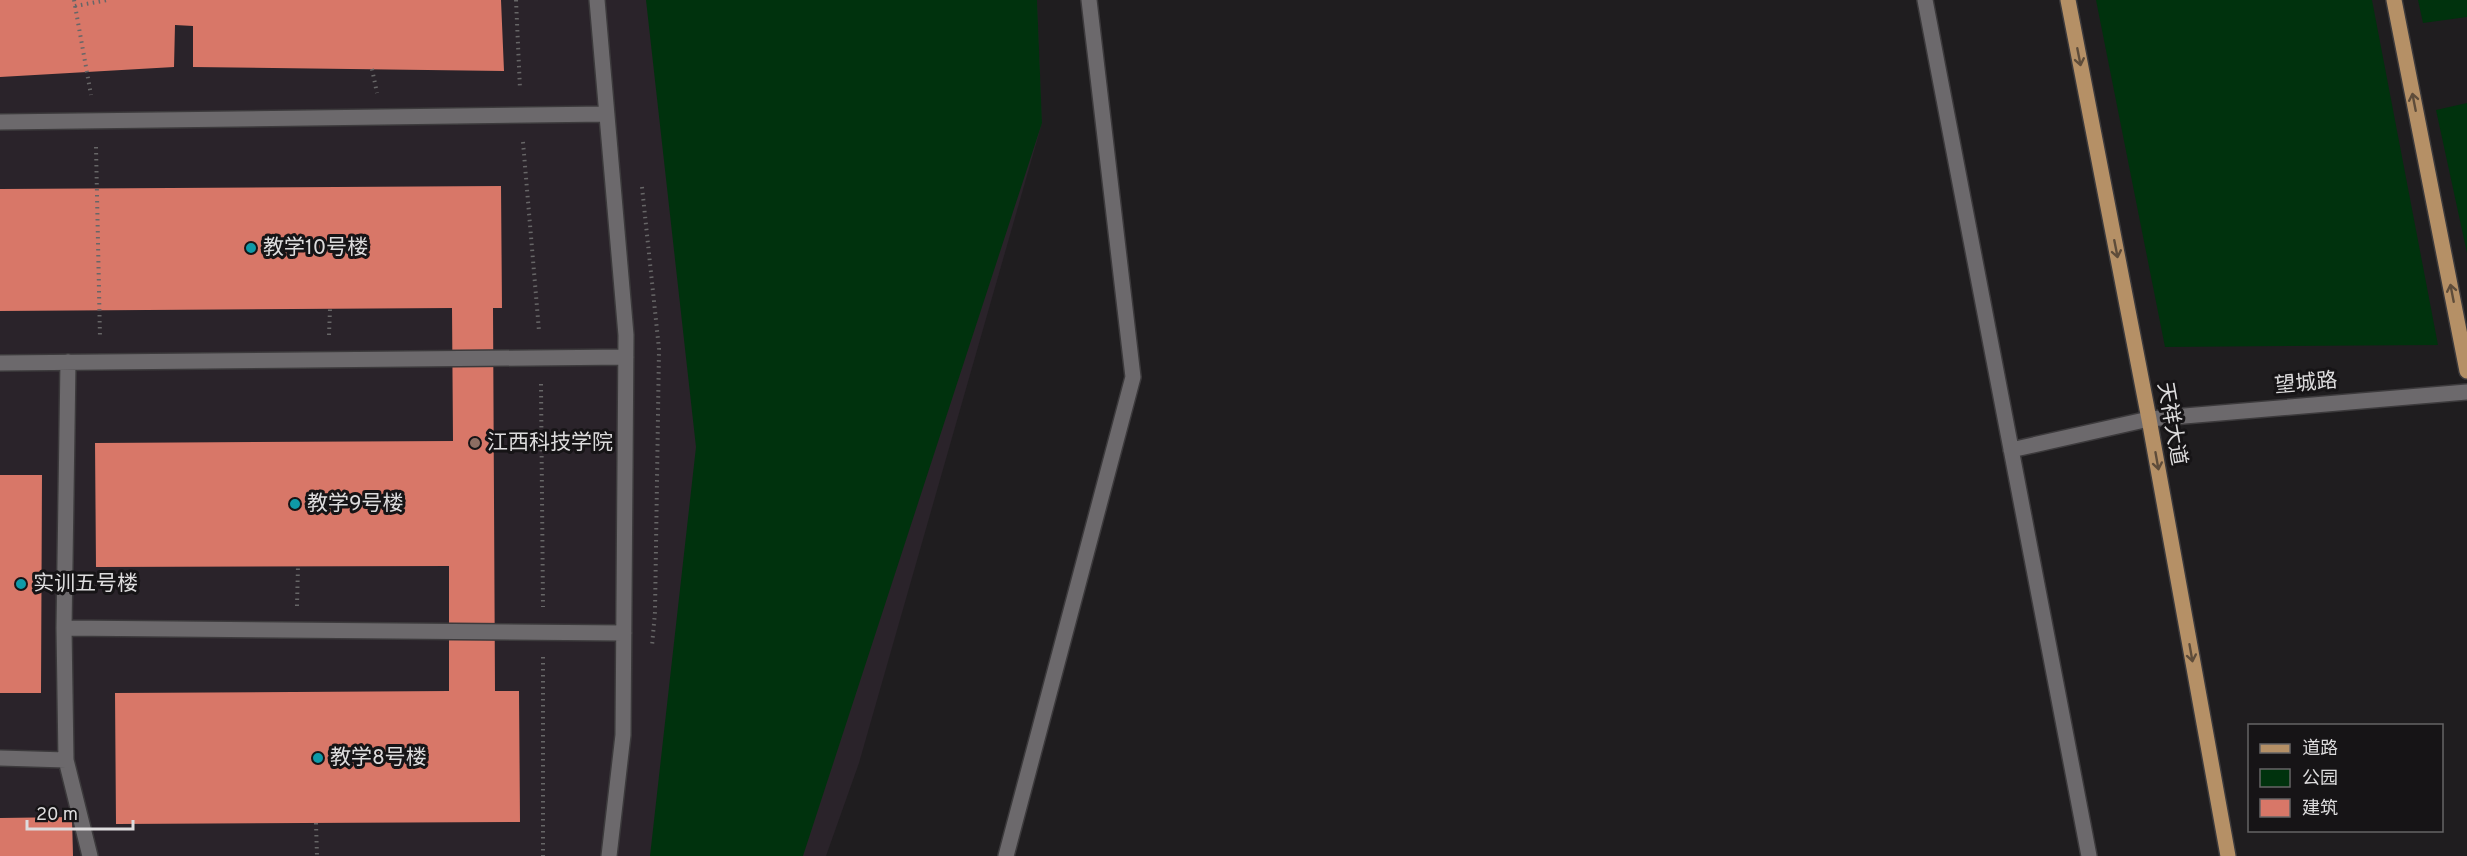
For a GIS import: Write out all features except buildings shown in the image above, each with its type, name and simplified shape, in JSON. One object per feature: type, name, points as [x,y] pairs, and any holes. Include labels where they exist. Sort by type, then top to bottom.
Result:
[{"type":"main road","name":"天祥大道","points":[[2068,0],[2149,418],[2228,856]]},
{"type":"main road","points":[[2394,0],[2467,371]]},
{"type":"street","points":[[597,0],[626,357],[623,735],[609,856]]},
{"type":"street","points":[[1006,856],[1133,377],[1089,0]]},
{"type":"street","points":[[1925,0],[2089,856]]},
{"type":"street","points":[[0,123],[607,114]]},
{"type":"street","points":[[0,363],[626,357]]},
{"type":"street","points":[[68,362],[64,628],[66,760],[90,856]]},
{"type":"street","name":"望城路","points":[[2011,450],[2149,418],[2467,392]]},
{"type":"street","points":[[64,628],[624,633]]},
{"type":"street","points":[[0,758],[66,760]]},
{"type":"path","points":[[74,0],[96,122],[101,362]]},
{"type":"path","points":[[75,6],[108,0]]},
{"type":"path","points":[[516,0],[520,116],[541,358],[543,856]]},
{"type":"path","points":[[296,631],[298,566]]},
{"type":"path","points":[[316,823],[317,856]]},
{"type":"shaded area","name":"江西科技学院","points":[[0,0],[1037,0],[1042,123],[859,763],[826,856],[0,856]]},
{"type":"green space","points":[[646,0],[1037,0],[1042,123],[803,856],[650,856],[696,447]]},
{"type":"green space","points":[[2096,0],[2372,0],[2438,345],[2165,347]]},
{"type":"green space","points":[[2418,0],[2467,0],[2467,17],[2423,23]]},
{"type":"green space","points":[[2467,103],[2467,253],[2436,110]]},
{"type":"place","name":"教学10号楼","points":[[251,248]]},
{"type":"place","name":"江西科技学院","points":[[475,443]]},
{"type":"place","name":"教学9号楼","points":[[295,504]]},
{"type":"place","name":"实训五号楼","points":[[21,584]]},
{"type":"place","name":"教学8号楼","points":[[318,758]]}]
